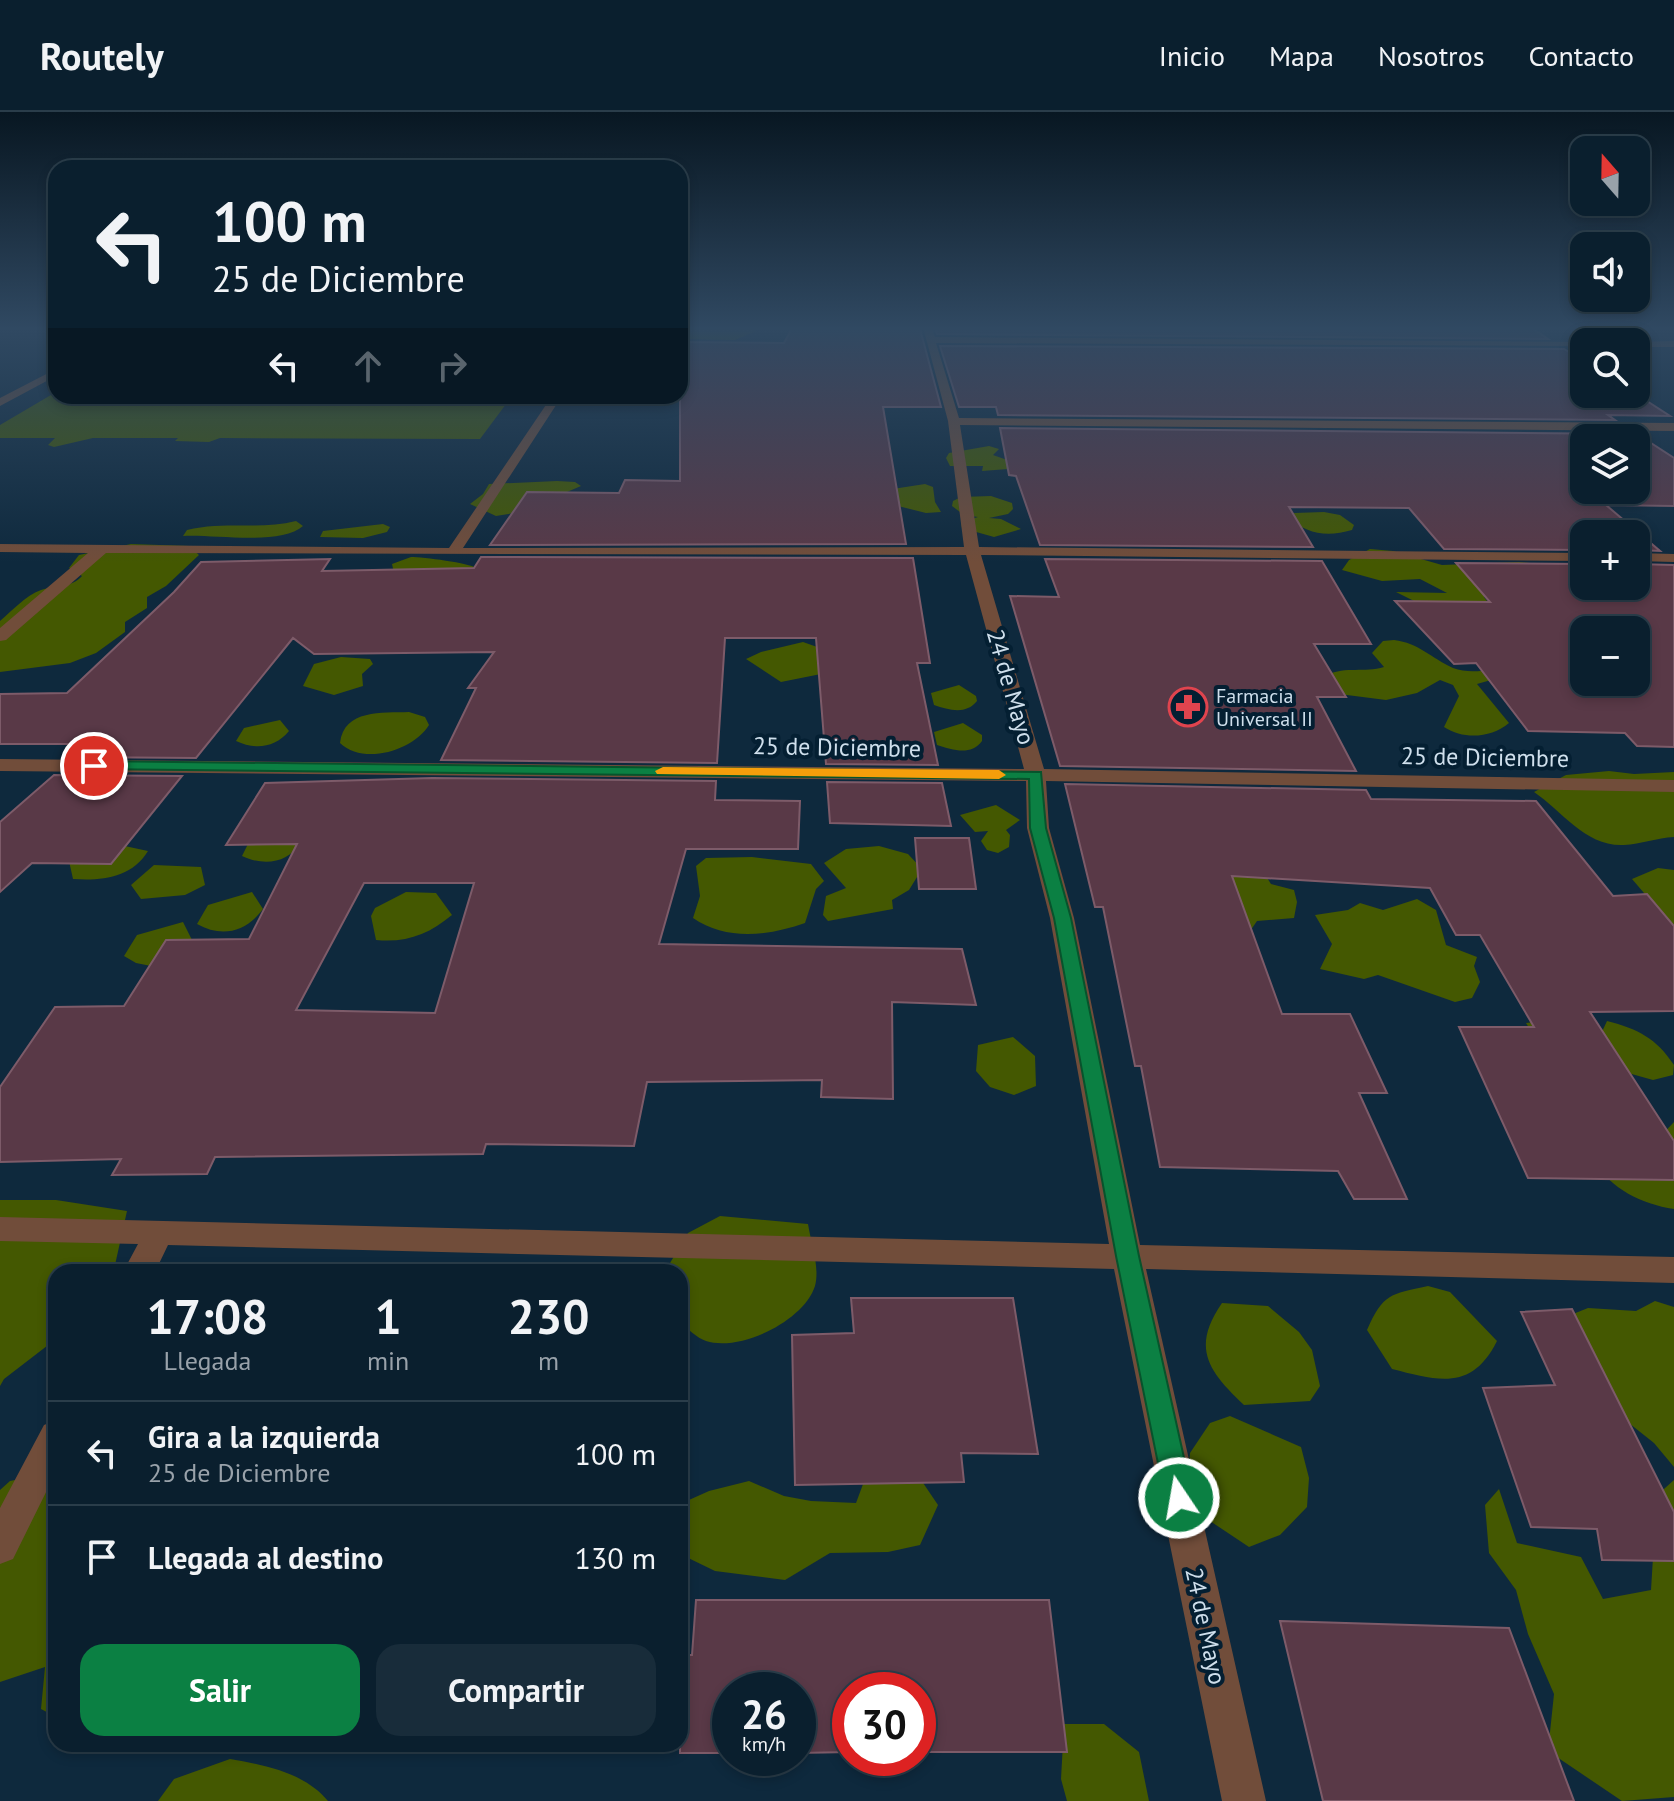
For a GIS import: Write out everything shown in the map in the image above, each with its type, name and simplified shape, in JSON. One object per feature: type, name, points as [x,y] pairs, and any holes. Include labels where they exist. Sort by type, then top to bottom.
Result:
[{"type":"street","points":[[453,552],[550,406]]},
{"type":"street","name":"24 de Mayo","points":[[950,406],[972,551],[1036,775],[1038,828],[1062,918],[1127,1256],[1244,1801]]},
{"type":"street","points":[[954,421],[1674,427]]},
{"type":"street","points":[[0,548],[453,552],[972,551],[1570,557]]},
{"type":"street","points":[[0,636],[102,549]]},
{"type":"street","points":[[1650,557],[1674,558]]},
{"type":"street","name":"25 de Diciembre","points":[[0,765],[1036,775],[1674,786]]},
{"type":"street","points":[[0,1229],[1674,1270]]},
{"type":"street","points":[[143,1264],[159,1233]]},
{"type":"street","points":[[0,1546],[48,1452]]},
{"type":"green space","points":[[33,406],[505,406],[480,439],[220,438],[209,442],[175,441],[178,438],[93,438],[54,447],[48,445],[55,438],[0,438],[0,425]]},
{"type":"green space","points":[[989,446],[999,449],[993,455],[1010,461],[1008,469],[982,471],[983,466],[950,466],[946,458],[949,453]]},
{"type":"green space","points":[[575,482],[581,486],[520,512],[496,516],[470,504],[483,494],[489,484]]},
{"type":"green space","points":[[925,484],[933,487],[935,502],[941,512],[926,513],[886,503],[886,490]]},
{"type":"green space","points":[[991,496],[1012,503],[1013,509],[1008,514],[989,518],[1001,519],[1021,529],[994,537],[962,528],[961,522],[978,517],[964,515],[952,506],[953,501],[961,497]]},
{"type":"green space","points":[[1294,513],[1340,515],[1354,525],[1352,530],[1318,533],[1302,527],[1288,516]]},
{"type":"green space","points":[[296,521],[303,526],[279,536],[183,536],[187,530],[201,527]]},
{"type":"green space","points":[[383,524],[390,527],[387,532],[363,538],[320,537],[323,531]]},
{"type":"green space","points":[[131,544],[189,546],[199,555],[166,586],[147,597],[147,608],[125,622],[125,632],[96,653],[70,663],[0,672],[0,621],[35,593],[78,580],[82,576],[69,568],[79,555]]},
{"type":"green space","points":[[1370,549],[1393,551],[1442,565],[1541,564],[1485,587],[1484,597],[1489,604],[1428,608],[1396,592],[1447,593],[1420,579],[1382,581],[1342,570],[1349,560]]},
{"type":"green space","points":[[411,557],[456,562],[476,568],[394,573],[392,564]]},
{"type":"green space","points":[[1394,640],[1418,648],[1458,670],[1493,670],[1491,680],[1477,684],[1509,723],[1494,732],[1477,736],[1460,734],[1444,727],[1459,696],[1453,685],[1440,680],[1417,693],[1386,700],[1339,694],[1327,675],[1384,667],[1372,653],[1383,641]]},
{"type":"green space","points":[[803,642],[820,648],[826,673],[781,682],[746,659],[761,652]]},
{"type":"green space","points":[[341,657],[370,659],[373,664],[362,674],[363,686],[334,695],[303,686],[314,664]]},
{"type":"green space","points":[[959,685],[976,696],[977,701],[973,705],[957,710],[934,705],[931,693]]},
{"type":"green space","points":[[409,712],[425,717],[429,725],[422,734],[401,748],[375,754],[362,753],[340,743],[343,732],[356,719],[376,713]]},
{"type":"green space","points":[[280,720],[289,731],[271,744],[250,746],[236,741],[244,728]]},
{"type":"green space","points":[[963,723],[982,735],[978,746],[961,750],[937,745],[934,732]]},
{"type":"green space","points":[[1609,771],[1634,774],[1674,772],[1674,837],[1624,845],[1610,844],[1586,834],[1534,792],[1566,775]]},
{"type":"green space","points":[[996,805],[1020,820],[1006,830],[1010,835],[1009,847],[998,853],[987,850],[981,841],[988,831],[975,832],[960,815]]},
{"type":"green space","points":[[251,838],[301,842],[282,859],[266,862],[242,856]]},
{"type":"green space","points":[[120,845],[148,851],[133,867],[115,876],[73,879],[69,861]]},
{"type":"green space","points":[[879,846],[908,854],[922,869],[909,890],[892,900],[893,909],[828,921],[823,915],[826,896],[846,888],[824,863],[846,849]]},
{"type":"green space","points":[[752,857],[811,864],[824,881],[816,889],[805,923],[777,931],[748,934],[719,930],[693,918],[700,896],[696,866],[706,858]]},
{"type":"green space","points":[[154,865],[201,867],[205,885],[185,895],[141,899],[131,885]]},
{"type":"green space","points":[[1260,867],[1271,884],[1294,890],[1297,902],[1294,918],[1257,921],[1244,940],[1220,873]]},
{"type":"green space","points":[[1658,868],[1674,870],[1674,928],[1632,879]]},
{"type":"green space","points":[[252,892],[263,909],[241,928],[215,931],[197,924],[208,905]]},
{"type":"green space","points":[[406,892],[436,893],[452,915],[417,936],[376,940],[371,916],[375,908]]},
{"type":"green space","points":[[1417,899],[1436,910],[1446,945],[1477,957],[1474,966],[1480,982],[1472,998],[1455,1002],[1378,975],[1364,979],[1320,969],[1332,944],[1315,915],[1348,910],[1360,903],[1383,910]]},
{"type":"green space","points":[[183,922],[192,940],[151,966],[124,956],[137,935]]},
{"type":"green space","points":[[1552,1020],[1600,1036],[1607,1021],[1637,1031],[1653,1041],[1667,1056],[1674,1065],[1673,1075],[1653,1080],[1542,1049],[1526,1023]]},
{"type":"green space","points":[[1013,1037],[1035,1056],[1036,1086],[1014,1095],[990,1087],[976,1071],[978,1045]]},
{"type":"green space","points":[[1674,1122],[1674,1209],[1628,1194],[1609,1180],[1593,1161],[1655,1142]]},
{"type":"green space","points":[[0,1200],[56,1200],[127,1211],[115,1264],[48,1264],[48,1345],[4,1379],[0,1386]]},
{"type":"green space","points":[[720,1216],[808,1224],[816,1271],[815,1286],[809,1299],[785,1322],[753,1338],[720,1343],[703,1340],[688,1329],[688,1264],[669,1264],[688,1233]]},
{"type":"green space","points":[[1428,1286],[1450,1292],[1497,1341],[1477,1368],[1465,1375],[1439,1379],[1392,1369],[1367,1330],[1383,1302],[1396,1294]]},
{"type":"green space","points":[[1655,1301],[1674,1307],[1674,1467],[1654,1443],[1586,1389],[1563,1318],[1588,1308],[1636,1311]]},
{"type":"green space","points":[[1222,1303],[1268,1306],[1299,1332],[1312,1350],[1320,1386],[1310,1401],[1244,1405],[1231,1393],[1213,1370],[1206,1346],[1207,1333]]},
{"type":"green space","points":[[1230,1416],[1301,1447],[1309,1478],[1307,1507],[1280,1535],[1249,1547],[1201,1515],[1188,1476],[1190,1453],[1210,1423]]},
{"type":"green space","points":[[869,1468],[915,1471],[938,1505],[920,1545],[888,1552],[830,1553],[785,1580],[715,1571],[688,1558],[688,1500],[709,1491],[749,1481],[784,1496],[856,1503]]},
{"type":"green space","points":[[48,1474],[48,1713],[41,1709],[45,1667],[0,1682],[0,1490],[10,1481]]},
{"type":"green space","points":[[1674,1480],[1674,1797],[1622,1801],[1548,1751],[1554,1694],[1528,1634],[1516,1590],[1489,1553],[1485,1505],[1499,1489],[1517,1543],[1581,1557],[1603,1599],[1651,1590],[1654,1541],[1646,1505]]},
{"type":"green space","points":[[1064,1724],[1104,1724],[1139,1752],[1149,1801],[1067,1801],[1061,1779]]},
{"type":"green space","points":[[230,1759],[296,1777],[319,1791],[328,1801],[158,1801],[174,1779]]},
{"type":"building","points":[[680,406],[941,406],[883,407],[906,544],[490,545],[527,492],[619,493],[625,480],[680,481]]},
{"type":"building","points":[[959,406],[1654,406],[1670,416],[1608,415],[1615,420],[998,415],[996,407]]},
{"type":"building","points":[[1000,428],[1570,433],[1570,504],[1650,504],[1650,442],[1674,458],[1674,506],[1606,505],[1624,520],[1570,520],[1570,550],[1444,549],[1409,508],[1289,507],[1313,547],[1040,545],[1016,476],[1009,475]]},
{"type":"building","points":[[1650,542],[1660,551],[1650,551]]},
{"type":"building","points":[[481,557],[913,558],[930,663],[917,663],[938,765],[826,764],[816,638],[725,638],[717,763],[441,760],[476,688],[468,688],[494,652],[314,654],[293,638],[196,758],[73,757],[88,744],[0,744],[0,694],[67,693],[174,592],[201,562],[330,559],[322,571],[474,568]]},
{"type":"building","points":[[1045,559],[1322,561],[1371,644],[1314,644],[1346,697],[1317,697],[1356,771],[1060,766],[1010,596],[1059,597]]},
{"type":"building","points":[[1456,563],[1570,564],[1570,600],[1650,600],[1650,564],[1674,565],[1674,747],[1637,746],[1625,733],[1528,731],[1476,663],[1454,664],[1395,601],[1490,602]]},
{"type":"building","points":[[54,775],[182,776],[111,864],[32,863],[0,892],[0,822]]},
{"type":"building","points":[[432,778],[716,781],[715,800],[800,801],[798,849],[686,849],[659,944],[962,949],[976,1005],[892,1002],[893,1099],[821,1097],[822,1080],[647,1082],[634,1146],[486,1144],[483,1154],[215,1157],[207,1174],[112,1175],[121,1159],[0,1162],[0,1087],[55,1007],[124,1006],[166,940],[249,939],[297,844],[226,845],[265,783]],"holes":[[[364,883],[474,883],[435,1013],[296,1010]]]},
{"type":"building","points":[[827,782],[942,783],[951,826],[830,823]]},
{"type":"building","points":[[1065,784],[1366,790],[1371,799],[1536,801],[1613,896],[1647,894],[1674,926],[1674,1011],[1590,1012],[1674,1141],[1674,1180],[1528,1178],[1459,1027],[1534,1027],[1480,935],[1456,935],[1430,888],[1232,876],[1282,1014],[1350,1014],[1387,1093],[1359,1093],[1407,1199],[1354,1199],[1338,1171],[1160,1167],[1141,1066],[1135,1066],[1103,907],[1095,907]]},
{"type":"building","points":[[915,838],[969,838],[976,889],[919,889]]},
{"type":"building","points":[[851,1298],[1013,1298],[1038,1454],[961,1453],[964,1482],[795,1485],[792,1335],[854,1333]]},
{"type":"building","points":[[1572,1309],[1674,1512],[1674,1561],[1602,1560],[1597,1529],[1531,1527],[1483,1388],[1555,1385],[1521,1312]]},
{"type":"building","points":[[696,1600],[1049,1600],[1067,1752],[936,1752],[936,1672],[832,1672],[832,1752],[816,1753],[816,1672],[712,1672],[712,1753],[680,1753],[688,1752],[688,1655],[692,1655]]},
{"type":"building","points":[[1280,1621],[1509,1628],[1574,1801],[1323,1801]]},
{"type":"slow traffic","points":[[663,771],[999,775]]},
{"type":"place","name":"Farmacia Universal II","points":[[1188,707]]},
{"type":"route","points":[[94,766],[1036,775],[1038,828],[1062,918],[1127,1256],[1179,1498]]}]
